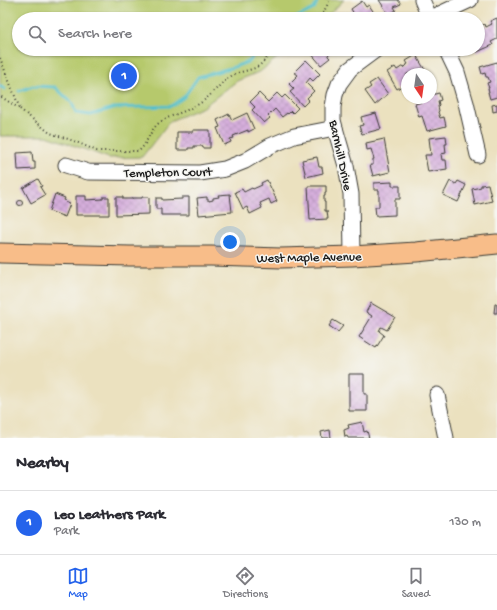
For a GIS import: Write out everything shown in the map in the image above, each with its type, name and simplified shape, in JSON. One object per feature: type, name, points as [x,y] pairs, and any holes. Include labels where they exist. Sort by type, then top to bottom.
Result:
[{"type":"main road","name":"West Maple Avenue","points":[[0,253],[281,258],[416,252],[497,244]]},
{"type":"street","points":[[422,0],[427,12]]},
{"type":"street","points":[[445,12],[470,0]]},
{"type":"street","name":"Barnhill Drive","points":[[352,256],[351,194],[346,166],[333,120],[333,107],[339,84],[350,69],[368,56]]},
{"type":"street","points":[[449,56],[466,102],[478,155]]},
{"type":"street","name":"Templeton Court","points":[[66,165],[88,172],[210,172],[225,169],[245,161],[270,146],[294,136],[335,128]]},
{"type":"street","points":[[437,395],[446,438]]},
{"type":"path","points":[[324,12],[330,0]]},
{"type":"path","points":[[0,96],[20,109],[50,133],[97,151],[139,151],[144,147],[152,130],[159,123],[203,102],[220,85],[234,74],[249,70],[262,64],[267,56]]},
{"type":"path","points":[[0,58],[20,109]]},
{"type":"green space","points":[[0,0],[344,0],[331,12],[12,12],[12,56],[279,56],[261,71],[237,81],[203,107],[170,121],[142,157],[109,158],[47,136],[0,136]]},
{"type":"building","points":[[379,0],[398,0],[401,4],[394,7],[396,10],[393,12],[387,12]]},
{"type":"building","points":[[362,1],[366,7],[369,5],[374,12],[353,12],[351,9]]},
{"type":"building","points":[[497,18],[497,39],[491,42],[493,45],[485,48],[485,24],[486,27],[492,24],[490,21]]},
{"type":"building","points":[[313,56],[328,56],[330,58],[321,65]]},
{"type":"building","points":[[417,56],[424,68],[404,68],[408,64],[406,61]]},
{"type":"building","points":[[306,60],[320,74],[313,81],[310,78],[306,83],[314,91],[307,98],[309,100],[303,106],[290,92],[294,89],[289,84],[298,75],[294,72]]},
{"type":"building","points":[[497,62],[497,97],[490,99],[487,83],[490,82],[485,73],[482,74],[480,67]]},
{"type":"building","points":[[403,66],[404,68],[401,68],[401,87],[397,89],[387,72],[395,67],[397,70]]},
{"type":"building","points":[[377,79],[388,94],[375,105],[365,91],[371,87],[369,84]]},
{"type":"building","points":[[259,93],[268,102],[277,93],[282,98],[285,95],[298,108],[293,113],[291,111],[282,117],[275,109],[268,116],[270,118],[264,123],[252,110],[255,107],[250,102]]},
{"type":"building","points":[[439,93],[441,100],[438,101],[438,112],[440,118],[444,117],[446,126],[427,131],[422,116],[419,117],[415,104],[437,104],[437,94]]},
{"type":"building","points":[[497,104],[497,111],[493,112],[492,105]]},
{"type":"building","points":[[247,113],[254,129],[233,136],[234,138],[230,139],[231,142],[224,145],[217,128],[220,127],[217,120],[229,114],[232,120]]},
{"type":"building","points":[[376,113],[381,129],[362,134],[359,126],[363,125],[361,117]]},
{"type":"building","points":[[193,130],[210,130],[210,148],[194,146],[194,148],[188,148],[188,150],[177,150],[177,132],[193,132]]},
{"type":"building","points":[[446,136],[446,153],[441,154],[442,160],[446,160],[447,169],[428,172],[425,155],[431,155],[429,138]]},
{"type":"building","points":[[384,139],[390,172],[373,176],[370,165],[373,165],[374,159],[371,149],[367,150],[366,143]]},
{"type":"building","points":[[32,152],[33,162],[35,162],[35,169],[18,170],[17,153]]},
{"type":"building","points":[[317,157],[319,167],[322,167],[323,173],[306,177],[302,160]]},
{"type":"building","points":[[38,179],[42,186],[40,187],[45,195],[31,203],[23,188]]},
{"type":"building","points":[[267,180],[277,201],[271,204],[269,199],[260,203],[262,208],[250,214],[247,207],[243,209],[235,192],[242,189],[244,192],[252,188],[253,189],[262,185],[261,183]]},
{"type":"building","points":[[450,181],[456,184],[458,181],[466,185],[458,202],[443,195]]},
{"type":"building","points":[[392,182],[392,186],[400,186],[400,199],[395,199],[395,215],[376,216],[375,207],[379,207],[379,190],[374,190],[374,183]]},
{"type":"building","points":[[488,184],[492,201],[475,205],[472,189]]},
{"type":"building","points":[[308,186],[326,186],[324,202],[328,219],[310,220]]},
{"type":"building","points":[[55,194],[65,198],[65,202],[70,204],[65,217],[49,211]]},
{"type":"building","points":[[230,194],[232,212],[199,215],[197,198],[207,197],[207,200],[209,201],[213,200],[213,198],[219,197],[218,195]]},
{"type":"building","points":[[76,196],[86,196],[86,200],[103,199],[103,197],[109,197],[109,215],[76,215]]},
{"type":"building","points":[[116,197],[132,199],[149,197],[149,214],[116,215]]},
{"type":"building","points":[[182,197],[189,197],[189,215],[161,215],[161,209],[156,209],[156,198],[162,198],[162,200],[182,199]]},
{"type":"building","points":[[18,201],[22,201],[22,205],[18,205]]},
{"type":"building","points":[[371,303],[395,317],[387,330],[381,327],[379,331],[384,335],[376,348],[359,337],[372,316],[366,312]]},
{"type":"building","points":[[495,304],[497,304],[497,313],[494,313]]},
{"type":"building","points":[[333,320],[343,326],[338,332],[329,326]]},
{"type":"building","points":[[349,374],[364,374],[364,394],[367,394],[367,411],[349,411]]},
{"type":"building","points":[[362,422],[364,432],[367,431],[369,438],[345,437],[344,430],[349,428],[348,425]]},
{"type":"building","points":[[330,430],[331,438],[322,438],[321,432]]},
{"type":"waterway","points":[[308,12],[314,9],[318,0]]},
{"type":"waterway","points":[[19,91],[33,86],[55,87],[72,103],[76,113],[91,115],[113,108],[171,106],[184,97],[198,77],[250,61],[252,56]]},
{"type":"waterway","points":[[0,86],[5,89]]},
{"type":"place","name":"Leo Leathers Park","points":[[124,76]]}]
